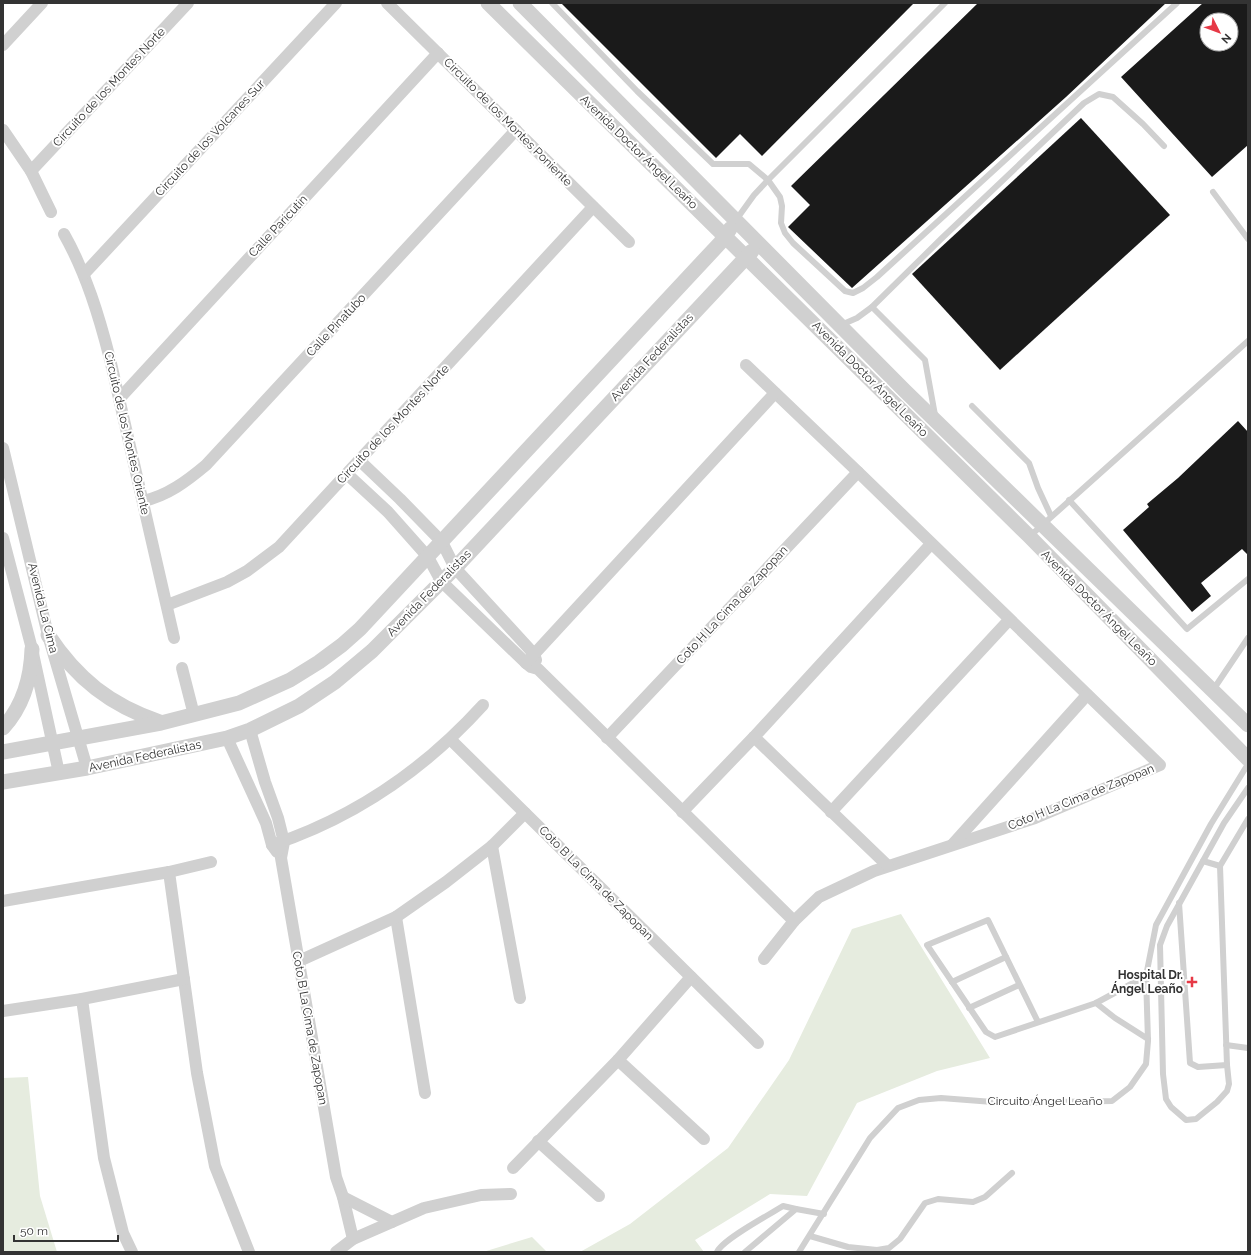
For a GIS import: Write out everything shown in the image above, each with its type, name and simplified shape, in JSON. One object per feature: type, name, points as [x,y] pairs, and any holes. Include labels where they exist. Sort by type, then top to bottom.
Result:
[{"type":"street","points":[[3,45],[42,3]]},
{"type":"street","name":"Circuito de los Montes Norte","points":[[31,171],[188,3]]},
{"type":"street","name":"Circuito de los Volcanes Sur","points":[[84,274],[336,3]]},
{"type":"street","name":"Circuito de los Montes Poniente","points":[[387,3],[629,242]]},
{"type":"street","name":"Avenida Doctor Ángel Leaño","points":[[488,3],[1029,536],[1248,759]]},
{"type":"street","name":"Avenida Doctor Ángel Leaño","points":[[520,3],[936,421],[1046,520],[1248,725]]},
{"type":"street","name":"Calle Paricutin","points":[[119,399],[438,53]]},
{"type":"street","points":[[600,114],[615,98]]},
{"type":"street","points":[[3,130],[31,171],[50,212]]},
{"type":"street","name":"Calle Pinatubo","points":[[143,501],[166,492],[188,480],[206,465],[516,130]]},
{"type":"street","name":"Circuito de los Montes Norte","points":[[167,605],[228,582],[266,558],[279,547],[593,207]]},
{"type":"street","name":"Avenida Federalistas","points":[[3,752],[161,722],[239,703],[290,680],[320,662],[360,629],[428,557],[725,237],[736,220]]},
{"type":"street","name":"Circuito de los Montes Oriente","points":[[64,234],[84,274],[100,322],[110,359],[174,638]]},
{"type":"street","name":"Avenida Federalistas","points":[[3,782],[87,768],[227,738],[250,730],[299,706],[335,682],[372,651],[442,582],[759,243]]},
{"type":"street","name":"Coto H La Cima de Zapopan","points":[[746,365],[1160,766],[1035,818],[874,871],[819,897],[794,920],[764,959]]},
{"type":"street","points":[[530,658],[775,393]]},
{"type":"street","name":"Avenida La Cima","points":[[3,448],[48,635],[87,768]]},
{"type":"street","points":[[359,460],[442,542],[455,568],[530,658],[531,667],[538,669],[682,812],[794,920]]},
{"type":"street","name":"Coto H La Cima de Zapopan","points":[[607,738],[858,472]]},
{"type":"street","points":[[347,474],[396,522],[428,557],[442,582],[530,658]]},
{"type":"street","points":[[396,522],[409,508]]},
{"type":"street","points":[[3,537],[23,531]]},
{"type":"street","name":"Avenida La Cima","points":[[3,537],[5,553],[32,649],[59,773]]},
{"type":"street","points":[[682,812],[754,737],[931,544]]},
{"type":"street","points":[[5,553],[27,547]]},
{"type":"street","points":[[831,812],[1009,620]]},
{"type":"street","points":[[48,635],[71,666],[99,692],[128,710],[161,722]]},
{"type":"street","points":[[3,728],[15,712],[26,688],[30,676],[32,649]]},
{"type":"street","points":[[182,668],[194,715]]},
{"type":"street","name":"Coto H La Cima de Zapopan","points":[[952,845],[1087,695]]},
{"type":"street","points":[[278,843],[314,830],[344,816],[372,800],[416,769],[451,740],[483,705]]},
{"type":"street","name":"Coto B La Cima de Zapopan","points":[[250,730],[265,782],[278,818],[278,843],[336,1177],[344,1197],[353,1239]]},
{"type":"street","points":[[754,737],[888,866]]},
{"type":"street","name":"Coto B La Cima de Zapopan","points":[[227,738],[266,823],[278,843]]},
{"type":"street","name":"Coto B La Cima de Zapopan","points":[[451,740],[758,1043]]},
{"type":"street","points":[[299,961],[396,916],[446,882],[492,846],[525,813]]},
{"type":"street","points":[[492,846],[520,998]]},
{"type":"street","points":[[3,901],[169,872],[211,862]]},
{"type":"street","points":[[169,872],[197,1073],[216,1166],[249,1252]]},
{"type":"street","points":[[396,916],[424,1093]]},
{"type":"street","points":[[513,1168],[618,1060],[691,977]]},
{"type":"street","points":[[3,1011],[82,999],[184,979]]},
{"type":"street","points":[[82,999],[104,1158],[123,1233],[132,1252]]},
{"type":"street","points":[[618,1060],[704,1139]]},
{"type":"street","points":[[538,1141],[599,1196]]},
{"type":"street","points":[[336,1252],[353,1239],[424,1208],[481,1195],[511,1194]]},
{"type":"street","points":[[344,1197],[392,1222]]},
{"type":"lane","points":[[552,3],[637,91],[713,164],[748,164],[768,180],[780,197],[782,206],[781,223],[785,233],[793,243],[845,291],[853,293],[863,288],[877,277],[1177,3]]},
{"type":"lane","points":[[736,220],[754,195],[768,180],[945,3]]},
{"type":"lane","points":[[841,326],[857,318],[872,307],[1084,103],[1099,94],[1113,97],[1143,124],[1164,146]]},
{"type":"lane","points":[[1213,192],[1248,239]]},
{"type":"lane","points":[[872,307],[925,360],[936,421]]},
{"type":"lane","points":[[1029,536],[1248,341]]},
{"type":"lane","points":[[972,406],[1029,463],[1038,488],[1046,520]]},
{"type":"lane","points":[[1069,500],[1187,629],[1248,579]]},
{"type":"lane","points":[[1213,690],[1248,638]]},
{"type":"lane","name":"Circuito Ángel Leaño","points":[[799,1252],[870,1138],[898,1108],[920,1100],[941,1098],[1006,1102],[1112,1101],[1130,1087],[1146,1064],[1148,1039],[1146,976],[1156,925],[1211,824],[1248,764]]},
{"type":"lane","points":[[1248,788],[1224,823],[1167,926],[1160,945],[1163,1074],[1166,1099],[1171,1107],[1186,1120],[1196,1119],[1217,1102],[1227,1091],[1229,1084],[1226,1045],[1220,866],[1248,819]]},
{"type":"lane","points":[[1203,861],[1220,866]]},
{"type":"lane","points":[[1180,903],[1190,1063],[1198,1067],[1227,1065]]},
{"type":"lane","points":[[1038,1022],[988,920],[927,945],[986,1032],[994,1037],[1096,1003],[1146,976]]},
{"type":"lane","points":[[952,982],[1006,958]]},
{"type":"lane","points":[[969,1008],[1019,985]]},
{"type":"lane","points":[[1096,1003],[1115,1018],[1148,1039]]},
{"type":"lane","points":[[1226,1045],[1248,1048]]},
{"type":"lane","points":[[810,1236],[848,1247],[877,1250],[889,1248],[900,1239],[925,1203],[938,1199],[973,1202],[985,1197],[1012,1173]]},
{"type":"lane","points":[[717,1252],[719,1248],[733,1237],[783,1206],[824,1214]]},
{"type":"lane","points":[[745,1252],[796,1209]]},
{"type":"shaded area","points":[[901,914],[990,1058],[937,1071],[857,1103],[807,1196],[770,1194],[695,1240],[704,1252],[580,1252],[630,1224],[728,1148],[789,1060],[852,929]]},
{"type":"shaded area","points":[[28,1077],[40,1196],[57,1252],[3,1252],[3,1078]]},
{"type":"shaded area","points":[[532,1237],[547,1252],[483,1252]]},
{"type":"building","points":[[561,3],[914,3],[762,156],[740,134],[716,158]]},
{"type":"building","points":[[978,3],[1166,3],[1066,97],[852,288],[788,227],[810,205],[791,186]]},
{"type":"building","points":[[1203,3],[1248,3],[1248,145],[1212,177],[1121,77]]},
{"type":"building","points":[[1081,118],[1170,215],[1000,370],[912,274]]},
{"type":"building","points":[[1238,421],[1248,432],[1248,555],[1242,549],[1201,583],[1211,596],[1192,612],[1123,530],[1149,507],[1147,504],[1178,478]]},
{"type":"place","name":"Hospital Dr. Ángel Leaño","points":[[1192,982]]}]
